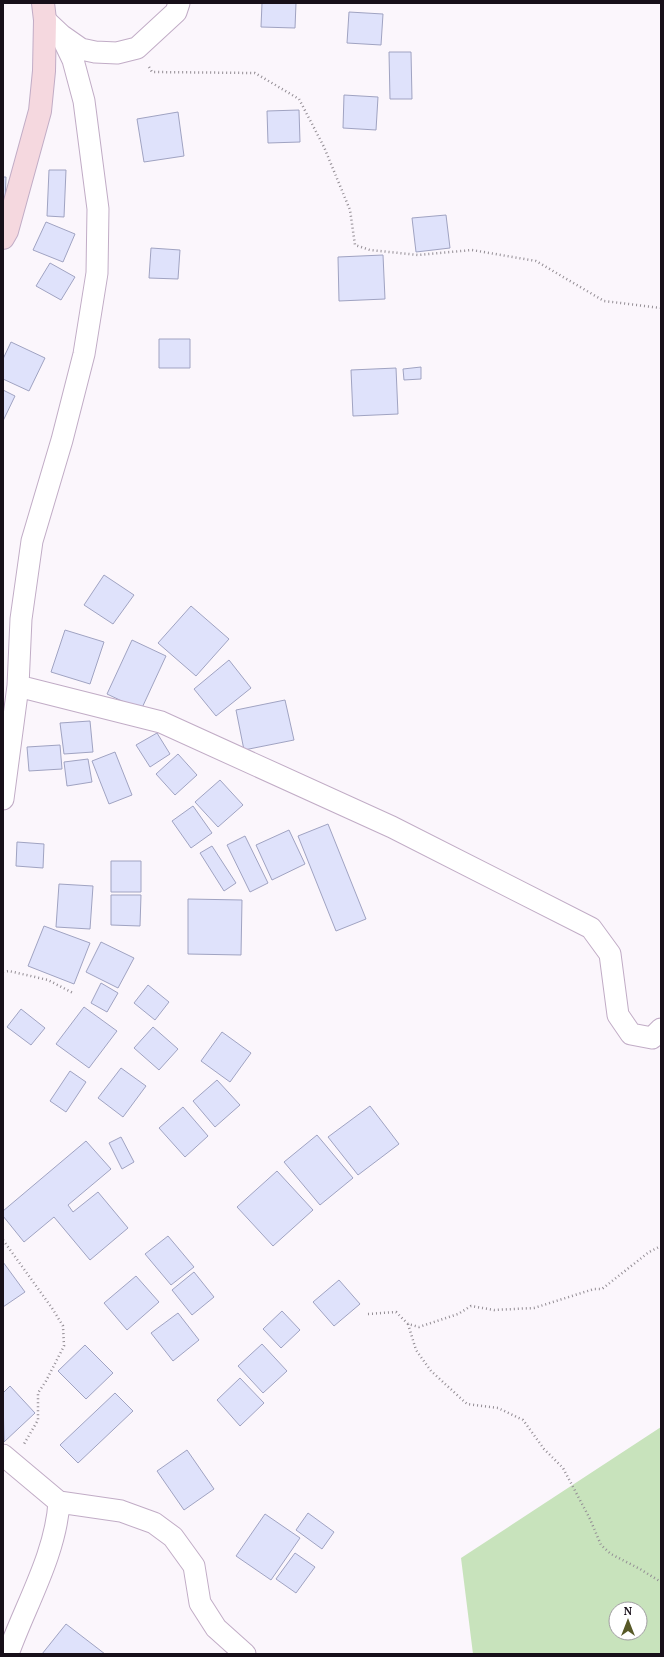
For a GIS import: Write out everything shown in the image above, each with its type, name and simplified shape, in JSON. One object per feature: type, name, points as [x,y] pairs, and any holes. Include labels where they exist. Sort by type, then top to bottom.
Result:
[{"type":"street","points":[[61,35],[82,49],[95,52],[117,53],[137,48],[176,12],[179,3]]},
{"type":"street","points":[[3,799],[18,686],[20,619],[32,541],[62,440],[84,354],[97,273],[98,209],[84,101],[73,60],[61,35],[44,11]]},
{"type":"street","points":[[3,238],[7,231],[22,182],[40,111],[44,71],[44,11]]},
{"type":"street","points":[[18,686],[161,722],[392,827],[591,928],[610,954],[618,1015],[631,1034],[652,1038],[661,1029]]},
{"type":"street","points":[[8,1460],[59,1502],[121,1512],[154,1523],[173,1537],[194,1566],[200,1602],[216,1628],[245,1654]]},
{"type":"street","points":[[8,1654],[44,1564],[58,1519],[59,1502]]},
{"type":"path","points":[[137,48],[152,72],[255,73],[299,99],[324,147],[350,210],[356,245],[370,250],[418,254],[472,250],[536,261],[604,301],[661,308]]},
{"type":"path","points":[[3,972],[9,971],[48,980],[73,993]]},
{"type":"path","points":[[3,1240],[59,1320],[62,1326],[64,1346],[38,1393],[38,1420],[8,1460]]},
{"type":"path","points":[[408,1324],[419,1327],[458,1314],[471,1306],[494,1310],[534,1308],[594,1289],[602,1289],[649,1252],[661,1246]]},
{"type":"path","points":[[368,1314],[396,1312],[408,1324],[416,1350],[431,1371],[467,1404],[498,1408],[523,1420],[544,1449],[563,1468],[590,1519],[601,1545],[611,1554],[661,1582]]},
{"type":"green space","points":[[661,1427],[661,1654],[473,1654],[461,1558]]},
{"type":"building","points":[[262,3],[296,3],[295,28],[261,27]]},
{"type":"building","points":[[349,12],[383,14],[381,45],[347,43]]},
{"type":"building","points":[[389,52],[411,52],[412,99],[390,99]]},
{"type":"building","points":[[344,95],[378,97],[376,130],[343,128]]},
{"type":"building","points":[[299,110],[300,142],[268,143],[267,111]]},
{"type":"building","points":[[178,112],[184,156],[144,162],[137,119]]},
{"type":"building","points":[[49,170],[66,170],[64,217],[47,216]]},
{"type":"building","points":[[3,177],[6,177],[5,206],[3,206]]},
{"type":"building","points":[[446,215],[450,248],[416,252],[412,218]]},
{"type":"building","points":[[46,222],[75,234],[63,262],[33,250]]},
{"type":"building","points":[[151,248],[180,250],[178,279],[149,278]]},
{"type":"building","points":[[383,255],[385,299],[339,301],[338,257]]},
{"type":"building","points":[[50,263],[75,277],[61,300],[36,286]]},
{"type":"building","points":[[159,339],[190,339],[190,368],[159,368]]},
{"type":"building","points":[[11,342],[45,358],[29,391],[3,379],[3,359]]},
{"type":"building","points":[[421,367],[421,379],[404,380],[403,369]]},
{"type":"building","points":[[396,368],[398,414],[353,416],[351,370]]},
{"type":"building","points":[[3,390],[15,396],[3,421]]},
{"type":"building","points":[[104,575],[134,595],[113,624],[84,605]]},
{"type":"building","points":[[191,606],[229,639],[196,676],[158,643]]},
{"type":"building","points":[[65,630],[104,642],[90,684],[51,672]]},
{"type":"building","points":[[132,640],[166,656],[141,710],[107,694]]},
{"type":"building","points":[[229,660],[251,688],[216,716],[194,689]]},
{"type":"building","points":[[285,700],[294,740],[244,750],[236,710]]},
{"type":"building","points":[[90,721],[93,752],[64,754],[60,723]]},
{"type":"building","points":[[157,733],[170,754],[150,767],[136,745]]},
{"type":"building","points":[[60,745],[62,769],[29,771],[27,747]]},
{"type":"building","points":[[115,752],[132,795],[109,804],[92,761]]},
{"type":"building","points":[[178,754],[197,775],[175,795],[156,774]]},
{"type":"building","points":[[88,759],[92,782],[67,786],[64,762]]},
{"type":"building","points":[[220,780],[243,805],[218,827],[195,802]]},
{"type":"building","points":[[193,806],[212,833],[191,848],[172,821]]},
{"type":"building","points":[[328,824],[366,919],[336,931],[298,836]]},
{"type":"building","points":[[289,830],[305,864],[272,880],[256,845]]},
{"type":"building","points":[[245,836],[268,883],[250,892],[227,845]]},
{"type":"building","points":[[17,842],[44,844],[43,868],[16,866]]},
{"type":"building","points":[[212,846],[236,883],[224,891],[200,853]]},
{"type":"building","points":[[111,861],[141,861],[141,892],[111,892]]},
{"type":"building","points":[[59,884],[93,886],[90,929],[56,927]]},
{"type":"building","points":[[111,895],[141,895],[140,926],[111,925]]},
{"type":"building","points":[[188,899],[242,900],[241,955],[188,954]]},
{"type":"building","points":[[44,926],[90,943],[74,984],[28,966]]},
{"type":"building","points":[[101,942],[134,958],[118,988],[86,972]]},
{"type":"building","points":[[101,983],[118,993],[107,1012],[91,1003]]},
{"type":"building","points":[[148,985],[169,1002],[155,1020],[134,1003]]},
{"type":"building","points":[[84,1007],[117,1031],[89,1068],[56,1044]]},
{"type":"building","points":[[21,1009],[45,1028],[31,1045],[7,1027]]},
{"type":"building","points":[[153,1027],[178,1049],[159,1070],[134,1048]]},
{"type":"building","points":[[222,1032],[251,1053],[230,1082],[201,1061]]},
{"type":"building","points":[[121,1068],[146,1086],[123,1117],[98,1098]]},
{"type":"building","points":[[70,1071],[86,1082],[66,1112],[50,1101]]},
{"type":"building","points":[[217,1080],[240,1105],[215,1127],[193,1101]]},
{"type":"building","points":[[370,1106],[399,1144],[358,1175],[328,1137]]},
{"type":"building","points":[[183,1107],[208,1136],[185,1157],[159,1128]]},
{"type":"building","points":[[317,1135],[353,1178],[320,1205],[284,1162]]},
{"type":"building","points":[[121,1137],[134,1162],[122,1169],[109,1143]]},
{"type":"building","points":[[86,1141],[111,1169],[68,1205],[73,1212],[98,1192],[128,1228],[90,1260],[54,1217],[24,1242],[3,1216],[3,1211]]},
{"type":"building","points":[[277,1171],[313,1210],[273,1246],[237,1207]]},
{"type":"building","points":[[168,1236],[194,1267],[171,1285],[145,1254]]},
{"type":"building","points":[[3,1262],[25,1292],[3,1307]]},
{"type":"building","points":[[194,1272],[214,1297],[192,1315],[172,1290]]},
{"type":"building","points":[[136,1276],[159,1302],[127,1330],[104,1303]]},
{"type":"building","points":[[339,1280],[360,1304],[334,1326],[313,1302]]},
{"type":"building","points":[[282,1311],[300,1330],[281,1348],[263,1329]]},
{"type":"building","points":[[178,1313],[199,1340],[173,1361],[151,1333]]},
{"type":"building","points":[[262,1344],[287,1371],[263,1393],[238,1366]]},
{"type":"building","points":[[85,1345],[113,1373],[86,1399],[58,1371]]},
{"type":"building","points":[[240,1378],[264,1403],[240,1426],[217,1400]]},
{"type":"building","points":[[10,1386],[35,1413],[4,1442],[3,1393]]},
{"type":"building","points":[[115,1393],[133,1411],[78,1463],[60,1445]]},
{"type":"building","points":[[187,1450],[214,1489],[184,1510],[157,1471]]},
{"type":"building","points":[[308,1513],[334,1532],[322,1549],[296,1530]]},
{"type":"building","points":[[265,1514],[300,1538],[271,1580],[236,1556]]},
{"type":"building","points":[[295,1553],[315,1567],[296,1593],[276,1579]]},
{"type":"building","points":[[66,1624],[105,1654],[42,1654]]}]
